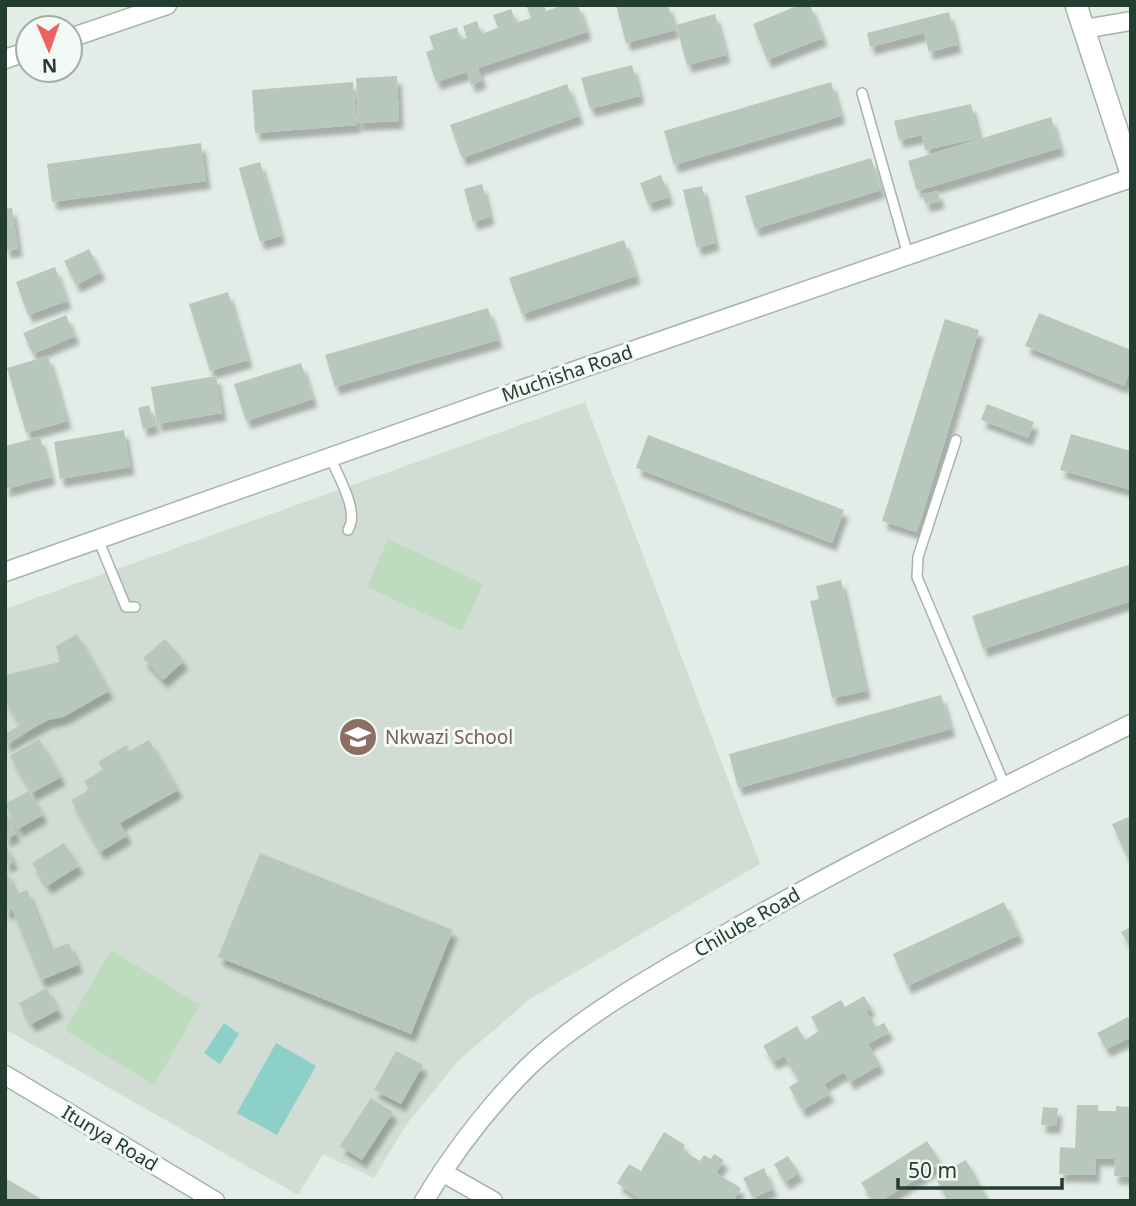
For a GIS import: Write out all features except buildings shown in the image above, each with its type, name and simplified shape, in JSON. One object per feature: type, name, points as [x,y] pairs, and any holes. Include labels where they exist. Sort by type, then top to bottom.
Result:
[{"type":"street","points":[[84,33],[167,5]]},
{"type":"street","points":[[1076,5],[1131,175]]},
{"type":"street","points":[[1084,29],[1131,21]]},
{"type":"street","name":"Muchisha Road","points":[[5,572],[1131,175]]},
{"type":"street","name":"Chilube Road","points":[[424,1201],[473,1129],[529,1067],[595,1013],[765,910],[863,857],[1131,724]]},
{"type":"street","name":"Itunya Road","points":[[5,1076],[215,1201]]},
{"type":"street","points":[[442,1171],[494,1201]]},
{"type":"lane","points":[[862,93],[908,255]]},
{"type":"lane","points":[[956,440],[918,557],[917,577],[1005,786]]},
{"type":"lane","points":[[330,457],[352,509],[352,524],[348,530]]},
{"type":"lane","points":[[98,539],[126,607],[135,607]]},
{"type":"shaded area","name":"Nkwazi School","points":[[585,402],[760,864],[530,999],[459,1060],[406,1125],[374,1178],[323,1154],[298,1195],[5,1029],[5,609]]},
{"type":"green space","points":[[388,539],[483,584],[462,631],[367,587]]},
{"type":"green space","points":[[111,950],[200,1005],[154,1085],[65,1030]]},
{"type":"water","points":[[224,1023],[239,1034],[220,1064],[204,1053]]},
{"type":"water","points":[[276,1043],[316,1066],[277,1135],[237,1113]]},
{"type":"place","name":"Nkwazi School","points":[[358,737]]}]
